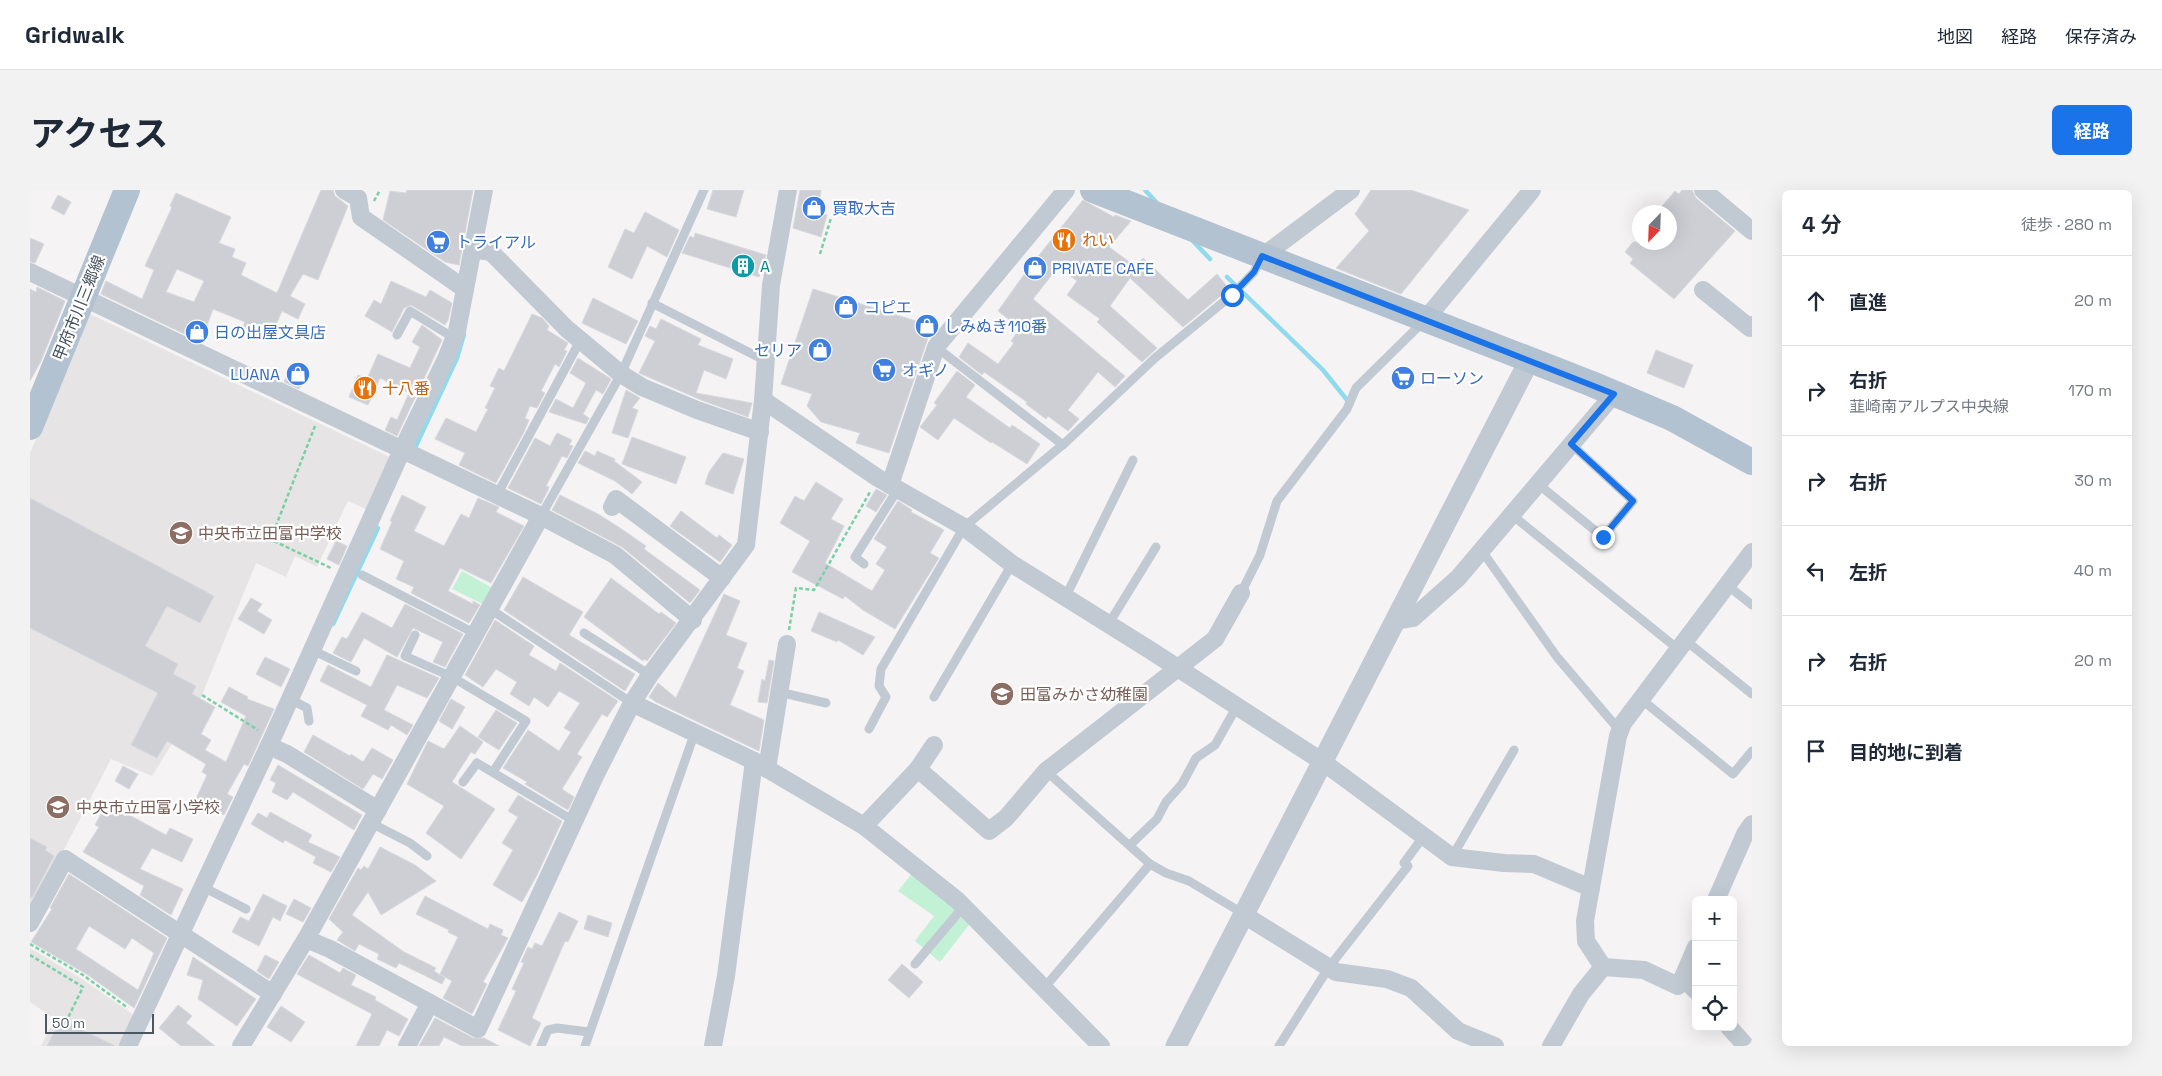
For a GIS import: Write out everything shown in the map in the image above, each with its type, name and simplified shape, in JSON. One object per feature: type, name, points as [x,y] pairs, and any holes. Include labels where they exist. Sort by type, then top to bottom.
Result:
[{"type":"main road","name":"甲府市川三郷線","points":[[30,427],[128,190]]},
{"type":"main road","points":[[1095,190],[1672,418],[1752,462]]},
{"type":"street","points":[[344,190],[358,198],[361,217],[465,289]]},
{"type":"street","points":[[128,1046],[186,937],[409,454],[454,338],[465,289],[478,250],[484,190]]},
{"type":"street","points":[[306,939],[330,949],[478,1029],[574,821],[632,703],[650,675],[693,620],[746,545],[760,432],[771,285],[788,190]]},
{"type":"street","points":[[889,484],[936,347],[1066,190]]},
{"type":"street","points":[[1262,256],[1352,190]]},
{"type":"street","points":[[1425,320],[1532,190]]},
{"type":"street","points":[[1703,190],[1751,227]]},
{"type":"street","points":[[478,250],[491,252],[567,329],[621,374],[669,398],[760,432]]},
{"type":"street","points":[[30,272],[541,516],[615,556],[693,620]]},
{"type":"street","points":[[1703,290],[1750,328],[1752,325]]},
{"type":"street","points":[[1176,1046],[1529,361]]},
{"type":"street","points":[[1396,621],[1414,618],[1458,578],[1614,394]]},
{"type":"street","points":[[763,400],[889,484],[964,527],[1012,564],[1178,668],[1322,762],[1452,858],[1534,864],[1591,888]]},
{"type":"street","points":[[612,507],[616,499],[722,578]]},
{"type":"street","points":[[241,1046],[306,939],[541,516]]},
{"type":"street","points":[[1603,967],[1586,941],[1585,921],[1620,731],[1623,723],[1752,552]]},
{"type":"street","points":[[918,770],[989,831],[1006,818],[1046,772],[1215,639],[1241,593]]},
{"type":"street","points":[[713,1046],[760,765],[779,692],[787,644]]},
{"type":"street","points":[[632,703],[760,765],[864,826],[964,906],[1101,1046]]},
{"type":"street","points":[[864,826],[918,770],[934,745]]},
{"type":"street","points":[[273,746],[375,816]]},
{"type":"street","points":[[1718,896],[1745,834],[1752,824]]},
{"type":"street","points":[[30,922],[65,859],[273,994]]},
{"type":"street","points":[[1244,915],[1336,972],[1387,979],[1411,988],[1458,1031],[1494,1046]]},
{"type":"street","points":[[1603,967],[1644,970],[1678,986],[1692,956]]},
{"type":"street","points":[[1550,1046],[1581,994],[1603,967]]},
{"type":"street","points":[[1683,977],[1692,987]]},
{"type":"street","points":[[407,1046],[430,1003]]},
{"type":"street","points":[[1733,1031],[1746,1046]]},
{"type":"lane","points":[[541,516],[621,374],[704,190]]},
{"type":"lane","points":[[869,729],[886,697],[879,686],[881,669],[964,527],[1063,445],[1155,358],[1239,288],[1254,272],[1262,256]]},
{"type":"lane","points":[[652,303],[766,361]]},
{"type":"lane","points":[[397,335],[410,311],[454,338]]},
{"type":"lane","points":[[1241,593],[1260,555],[1277,501],[1347,410],[1356,388],[1415,332],[1425,320]]},
{"type":"lane","points":[[497,495],[581,339]]},
{"type":"lane","points":[[936,347],[1063,445]]},
{"type":"lane","points":[[1538,484],[1603,537],[1633,501],[1571,444]]},
{"type":"lane","points":[[1065,598],[1133,460]]},
{"type":"lane","points":[[864,564],[854,557],[889,484]]},
{"type":"lane","points":[[1512,515],[1682,645],[1752,694]]},
{"type":"lane","points":[[1108,625],[1156,547]]},
{"type":"lane","points":[[1482,552],[1557,657],[1620,731]]},
{"type":"lane","points":[[934,697],[1012,564]]},
{"type":"lane","points":[[353,572],[476,634]]},
{"type":"lane","points":[[1727,585],[1752,605]]},
{"type":"lane","points":[[490,609],[632,703]]},
{"type":"lane","points":[[584,633],[650,675]]},
{"type":"lane","points":[[415,635],[405,656],[452,678],[526,721],[493,772]]},
{"type":"lane","points":[[317,652],[356,670]]},
{"type":"lane","points":[[779,692],[826,703]]},
{"type":"lane","points":[[1641,699],[1733,774],[1752,751]]},
{"type":"lane","points":[[295,700],[307,708],[309,721]]},
{"type":"lane","points":[[1130,845],[1157,819],[1166,802],[1182,784],[1196,758],[1215,745],[1232,714],[1239,708]]},
{"type":"lane","points":[[585,1046],[695,732]]},
{"type":"lane","points":[[1452,858],[1514,750]]},
{"type":"lane","points":[[463,782],[477,763],[574,821]]},
{"type":"lane","points":[[1046,772],[1150,864],[1166,873],[1189,881],[1244,915]]},
{"type":"lane","points":[[375,816],[427,856]]},
{"type":"lane","points":[[1279,1046],[1329,967],[1408,866],[1404,863],[1423,837]]},
{"type":"lane","points":[[1044,988],[1150,864]]},
{"type":"lane","points":[[208,889],[246,909]]},
{"type":"lane","points":[[915,964],[964,906]]},
{"type":"lane","points":[[541,1046],[548,1030],[557,1028],[589,1032]]},
{"type":"path","points":[[820,254],[831,218]]},
{"type":"path","points":[[321,411],[272,536],[274,541],[353,572]]},
{"type":"path","points":[[787,644],[796,588],[814,590],[889,484]]},
{"type":"path","points":[[202,695],[273,746]]},
{"type":"path","points":[[30,944],[83,975],[142,1017]]},
{"type":"path","points":[[30,955],[83,987],[66,1022]]},
{"type":"shaded area","name":"中央市立田富中学校","points":[[90,314],[392,458],[368,510],[348,501],[317,567],[295,556],[286,577],[256,563],[202,695],[152,776],[111,759],[30,915],[30,453]]},
{"type":"shaded area","points":[[30,948],[82,979],[138,1018],[125,1046],[41,1046],[55,1019],[30,1002]]},
{"type":"green space","points":[[462,571],[494,589],[485,605],[452,589]]},
{"type":"green space","points":[[915,870],[972,921],[940,962],[915,941],[934,916],[898,891]]},
{"type":"building","points":[[321,190],[333,190],[335,196],[348,206],[318,280],[303,274],[290,296],[305,304],[298,319],[282,311],[269,341],[242,329],[245,322],[213,309],[201,342],[101,294],[106,281],[142,299],[154,270],[145,266],[172,207],[170,206],[176,193],[231,217],[219,243],[235,249],[232,257],[246,263],[241,275],[277,293]],"holes":[[[177,269],[204,281],[194,302],[166,292]]]},
{"type":"building","name":"トライアル","points":[[407,190],[473,190],[459,265],[445,262],[383,220],[390,191],[406,193]]},
{"type":"building","points":[[713,190],[744,190],[736,217],[707,209]]},
{"type":"building","points":[[800,190],[821,190],[818,212],[827,215],[821,237],[793,228]]},
{"type":"building","points":[[1371,190],[1411,190],[1469,210],[1401,294],[1336,268],[1369,231],[1355,214]]},
{"type":"building","points":[[1682,190],[1692,190],[1696,198],[1735,231],[1674,299],[1630,263],[1633,259],[1625,252],[1632,243],[1632,250],[1677,250],[1677,205],[1663,205],[1675,191],[1679,194]]},
{"type":"building","points":[[58,195],[71,202],[64,215],[51,208]]},
{"type":"building","points":[[1083,200],[1114,217],[1115,215],[1131,221],[1109,247],[1135,266],[1143,258],[1188,300],[1217,274],[1229,289],[1183,327],[1130,278],[1110,306],[1157,348],[1142,362],[1097,322],[1100,319],[1067,295],[1077,281],[1058,267],[1033,299],[1125,376],[1115,387],[1098,372],[1068,410],[1079,419],[1068,431],[1048,416],[1046,419],[1026,404],[1027,402],[984,372],[982,375],[959,357],[968,343],[998,364],[1014,343],[1011,341],[1020,328],[998,311],[1028,269]]},
{"type":"building","points":[[645,212],[679,230],[667,257],[647,246],[632,279],[608,267],[625,229],[634,233]]},
{"type":"building","name":"A","points":[[695,233],[766,255],[759,277],[682,253],[690,236],[694,238]]},
{"type":"building","points":[[30,238],[44,244],[35,263],[30,262]]},
{"type":"building","points":[[391,281],[426,297],[430,290],[452,303],[445,325],[411,305],[404,308],[392,332],[365,316],[374,300],[381,304]]},
{"type":"building","points":[[37,287],[65,301],[41,361],[30,381],[30,289],[36,292]]},
{"type":"building","points":[[813,289],[932,326],[889,453],[856,443],[860,433],[821,422],[807,406],[812,394],[781,384]]},
{"type":"building","points":[[593,298],[638,321],[626,344],[582,323]]},
{"type":"building","points":[[532,314],[542,318],[549,326],[547,330],[568,343],[564,350],[567,351],[559,367],[555,364],[541,391],[545,393],[537,408],[530,406],[525,418],[529,420],[524,432],[496,483],[459,465],[465,453],[435,439],[446,418],[476,432],[488,409],[485,408],[495,388],[490,386],[499,368],[504,371]]},
{"type":"building","points":[[661,319],[701,339],[698,345],[733,359],[726,379],[704,370],[696,393],[752,403],[748,417],[701,400],[639,373],[655,341],[645,336],[650,326],[656,329]]},
{"type":"building","points":[[422,325],[442,340],[397,436],[385,430],[391,417],[397,420],[409,393],[380,378],[368,405],[349,397],[358,375],[367,379],[378,354],[410,368],[420,347],[412,342]]},
{"type":"building","points":[[1656,350],[1693,365],[1684,388],[1647,373]]},
{"type":"building","points":[[578,358],[611,379],[603,394],[596,390],[583,414],[589,418],[586,424],[549,412],[556,399],[573,408],[586,383],[570,373]]},
{"type":"building","points":[[293,364],[308,371],[299,389],[284,382]]},
{"type":"building","points":[[957,371],[975,385],[966,397],[1010,428],[1012,425],[1040,444],[1027,464],[954,418],[938,440],[920,427],[937,405],[934,403]]},
{"type":"building","points":[[626,390],[640,398],[632,408],[638,410],[628,438],[612,433]]},
{"type":"building","points":[[557,433],[572,440],[569,445],[573,446],[567,458],[562,456],[546,486],[549,487],[541,504],[508,488],[535,438],[550,446]]},
{"type":"building","points":[[632,437],[686,457],[676,484],[622,464]]},
{"type":"building","points":[[585,451],[595,456],[597,451],[615,459],[614,461],[642,482],[632,494],[615,481],[578,463]]},
{"type":"building","points":[[723,453],[744,459],[733,494],[705,484],[709,472]]},
{"type":"building","points":[[816,482],[843,499],[831,519],[844,526],[825,563],[872,591],[885,570],[876,564],[887,547],[874,539],[898,501],[912,510],[911,512],[944,530],[930,553],[939,558],[895,629],[863,610],[845,596],[843,599],[792,572],[810,541],[780,523],[795,496],[804,501]]},
{"type":"building","points":[[876,489],[887,495],[876,512],[866,506]]},
{"type":"building","points":[[402,495],[426,507],[414,531],[444,546],[461,514],[469,518],[478,498],[499,507],[496,512],[524,526],[491,583],[460,568],[448,591],[473,604],[473,601],[480,605],[469,623],[411,593],[414,587],[396,579],[404,561],[380,549]]},
{"type":"building","points":[[560,495],[598,514],[620,528],[646,546],[644,549],[700,590],[690,603],[622,547],[552,510]]},
{"type":"building","points":[[30,498],[214,596],[200,623],[167,606],[145,646],[178,664],[173,674],[196,686],[192,694],[215,707],[201,734],[211,740],[205,750],[226,762],[246,716],[221,702],[229,687],[248,697],[247,699],[274,709],[248,766],[244,764],[227,794],[233,797],[224,815],[195,801],[207,775],[202,772],[206,764],[167,741],[157,758],[131,745],[158,693],[30,628]]},
{"type":"building","points":[[681,511],[717,538],[719,535],[732,545],[720,562],[670,526]]},
{"type":"building","points":[[336,541],[347,546],[339,565],[327,559]]},
{"type":"building","points":[[523,577],[583,612],[569,635],[635,674],[625,691],[504,610]]},
{"type":"building","points":[[611,578],[659,614],[661,612],[676,623],[647,661],[644,659],[643,661],[584,617]]},
{"type":"building","points":[[724,594],[740,601],[726,635],[747,643],[737,668],[744,671],[730,705],[764,720],[759,751],[649,697],[658,683],[676,698]]},
{"type":"building","points":[[251,598],[262,604],[257,611],[272,620],[264,634],[238,619]]},
{"type":"building","points":[[405,604],[463,634],[445,667],[433,662],[443,642],[413,628],[397,657],[364,638],[351,662],[333,653],[342,637],[347,639],[362,612],[392,628]]},
{"type":"building","points":[[819,612],[875,637],[863,655],[838,640],[837,642],[811,631]]},
{"type":"building","points":[[495,620],[534,646],[529,655],[556,671],[560,663],[618,701],[607,717],[602,714],[577,754],[582,757],[562,789],[574,797],[568,810],[503,768],[528,730],[559,751],[571,732],[564,728],[580,703],[559,691],[548,707],[534,697],[529,706],[510,694],[517,682],[496,669],[483,687],[465,675]]},
{"type":"building","points":[[387,655],[439,678],[427,698],[397,685],[384,710],[413,725],[407,735],[391,725],[388,730],[361,716],[367,705],[320,681],[328,665],[371,687]]},
{"type":"building","points":[[265,657],[290,669],[281,687],[256,674]]},
{"type":"building","points":[[769,660],[774,661],[767,703],[758,702],[762,679],[765,681]]},
{"type":"building","points":[[451,699],[465,707],[452,729],[439,721]]},
{"type":"building","points":[[496,710],[517,723],[499,750],[478,737]]},
{"type":"building","points":[[460,726],[483,742],[475,754],[471,752],[452,782],[495,809],[461,859],[426,833],[444,806],[407,784],[428,741],[444,749]]},
{"type":"building","points":[[313,735],[363,762],[372,748],[393,760],[382,779],[373,774],[363,789],[304,752]]},
{"type":"building","points":[[278,765],[362,815],[354,830],[293,792],[287,800],[272,792],[276,783],[270,780]]},
{"type":"building","points":[[123,766],[138,774],[129,789],[115,781]]},
{"type":"building","points":[[518,795],[562,821],[522,902],[493,885],[513,850],[502,843],[518,817],[508,811]]},
{"type":"building","points":[[107,803],[166,835],[170,828],[193,839],[182,862],[152,848],[140,869],[183,889],[171,915],[140,895],[144,886],[83,852],[99,827],[95,825]]},
{"type":"building","points":[[270,812],[312,835],[308,842],[340,857],[331,872],[313,863],[316,857],[285,840],[283,843],[251,824],[258,813],[267,818]]},
{"type":"building","points":[[30,838],[47,847],[45,850],[54,856],[32,898],[30,897]]},
{"type":"building","points":[[380,847],[415,865],[436,881],[381,915],[368,892],[352,915],[404,952],[436,968],[434,971],[445,978],[442,984],[399,963],[396,968],[377,959],[379,954],[359,944],[355,951],[337,940],[343,932],[329,919],[358,868],[361,870],[364,866],[368,869]]},
{"type":"building","points":[[69,874],[167,938],[134,1008],[88,975],[31,942],[52,909],[50,908]],"holes":[[[89,926],[125,949],[132,938],[154,953],[138,990],[76,949]]]},
{"type":"building","points":[[263,894],[287,906],[280,921],[273,917],[259,946],[232,932],[240,917],[249,921]]},
{"type":"building","points":[[425,896],[488,929],[490,924],[503,930],[501,935],[508,938],[483,982],[487,984],[472,1014],[443,998],[452,981],[440,974],[458,937],[448,932],[449,930],[416,914]]},
{"type":"building","points":[[294,899],[311,908],[303,922],[286,914]]},
{"type":"building","points":[[559,912],[578,921],[568,942],[565,941],[532,1018],[541,1023],[530,1046],[498,1030],[516,991],[512,989],[524,963],[521,962],[528,947],[532,949],[535,943],[542,946]]},
{"type":"building","points":[[588,915],[612,923],[608,937],[584,929]]},
{"type":"building","points":[[265,955],[279,962],[269,979],[257,971]]},
{"type":"building","points":[[309,955],[340,973],[343,968],[356,975],[351,985],[376,997],[375,1000],[408,1019],[399,1036],[387,1030],[379,1046],[356,1046],[372,1014],[297,974]]},
{"type":"building","points":[[193,957],[256,999],[237,1026],[198,999],[203,980],[187,975]]},
{"type":"building","points":[[902,964],[923,982],[909,998],[888,980]]},
{"type":"building","points":[[178,1005],[192,1016],[186,1023],[215,1046],[181,1046],[159,1028]]},
{"type":"building","points":[[281,1006],[305,1022],[291,1042],[267,1027]]},
{"type":"building","points":[[435,1018],[473,1038],[484,1038],[499,1046],[462,1046],[444,1037],[439,1046],[419,1046]]},
{"type":"building","points":[[61,1019],[66,1022],[115,1046],[47,1046]]},
{"type":"waterway","points":[[1145,190],[1157,203]]},
{"type":"waterway","points":[[1192,240],[1210,259]]},
{"type":"waterway","points":[[1227,277],[1323,370],[1347,400]]},
{"type":"waterway","points":[[414,450],[457,358],[464,334]]},
{"type":"waterway","points":[[333,624],[378,528]]},
{"type":"place","name":"買取大吉","points":[[814,208]]},
{"type":"place","name":"れい","points":[[1064,240]]},
{"type":"place","name":"トライアル","points":[[438,242]]},
{"type":"place","name":"A","points":[[743,266]]},
{"type":"place","name":"PRIVATE CAFE","points":[[1035,268]]},
{"type":"place","name":"コピエ","points":[[846,307]]},
{"type":"place","name":"しみぬき110番","points":[[927,326]]},
{"type":"place","name":"日の出屋文具店","points":[[197,332]]},
{"type":"place","name":"セリア","points":[[820,350]]},
{"type":"place","name":"オギノ","points":[[884,370]]},
{"type":"place","name":"LUANA","points":[[298,374]]},
{"type":"place","name":"ローソン","points":[[1403,378]]},
{"type":"place","name":"十八番","points":[[365,388]]},
{"type":"place","name":"中央市立田富中学校","points":[[181,533]]},
{"type":"place","name":"田富みかさ幼稚園","points":[[1002,694]]},
{"type":"place","name":"中央市立田富小学校","points":[[58,807]]},
{"type":"route","points":[[1232,295],[1254,272],[1262,256],[1614,394],[1571,444],[1633,501],[1603,537]]}]
